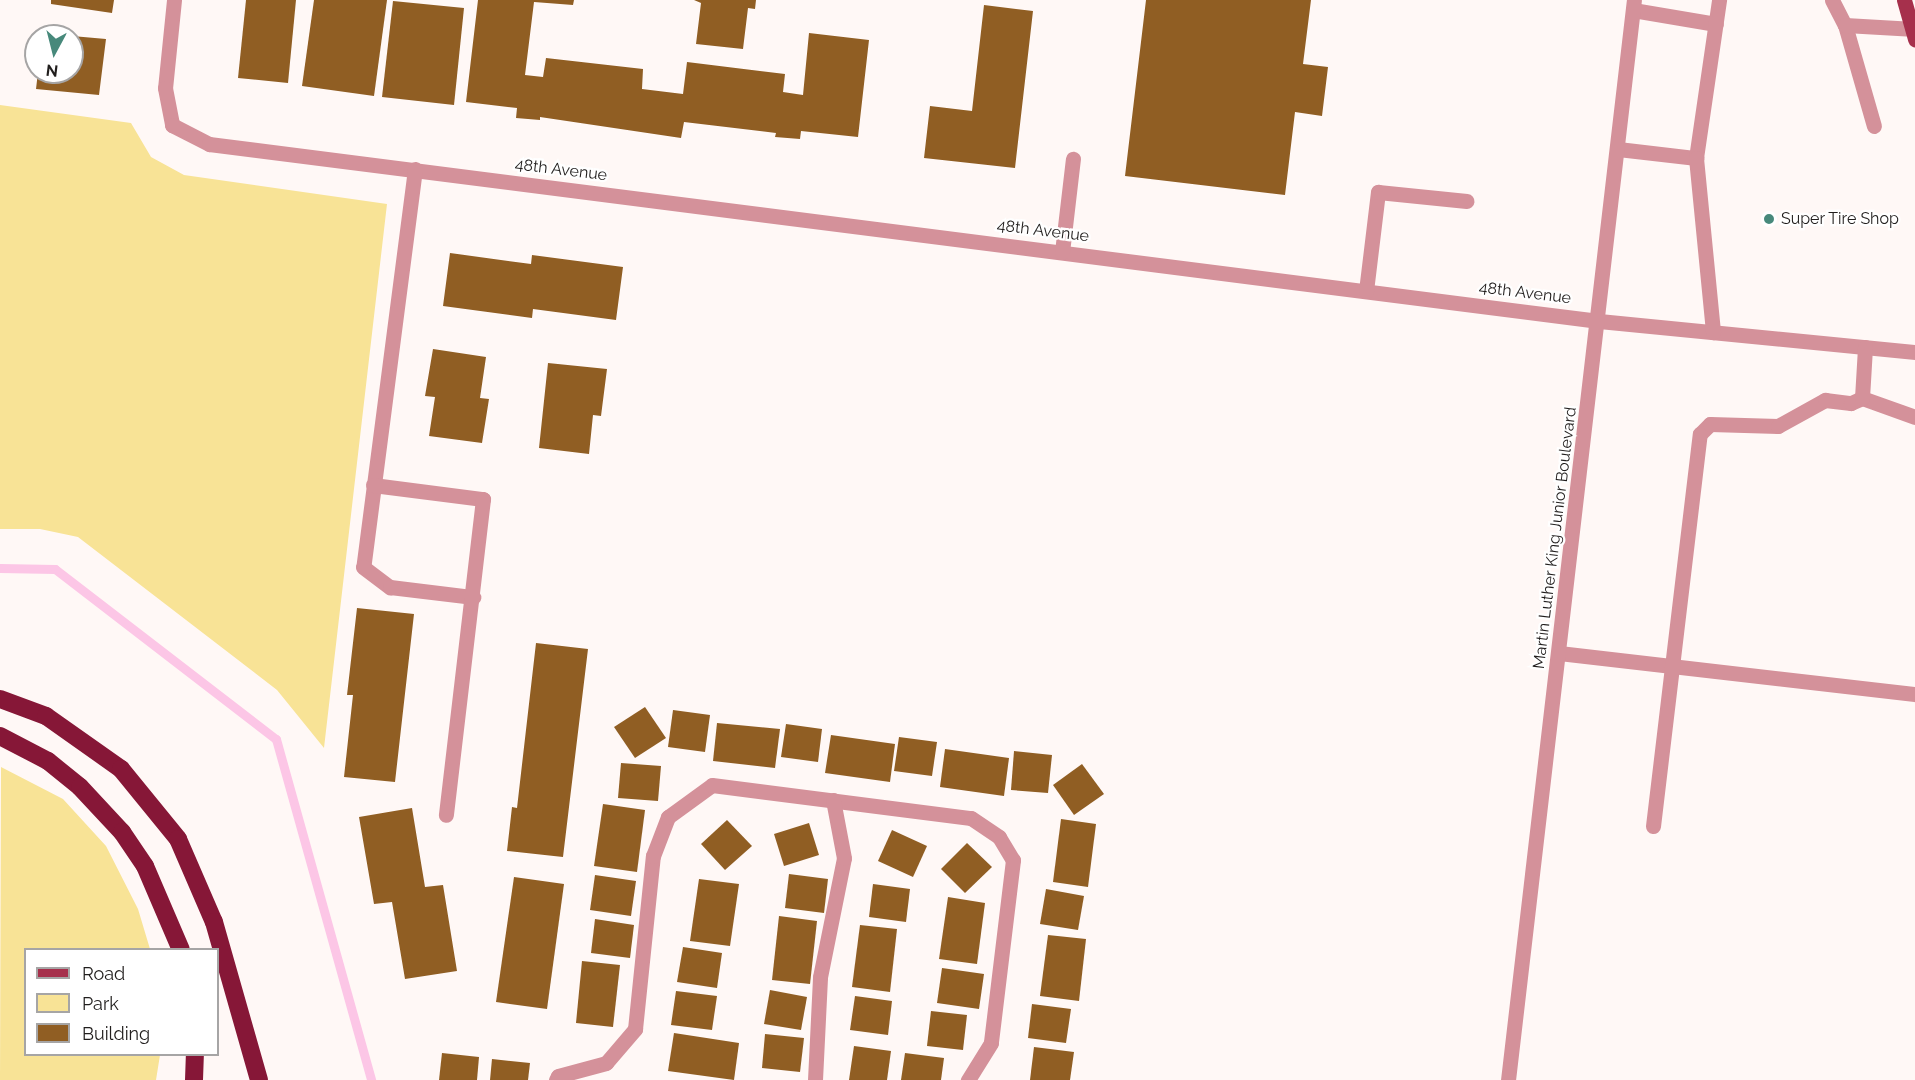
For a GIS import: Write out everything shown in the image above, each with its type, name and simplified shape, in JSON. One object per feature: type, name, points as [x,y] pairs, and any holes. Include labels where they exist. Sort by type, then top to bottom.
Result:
[{"type":"highway","points":[[0,699],[46,716],[121,769],[178,839],[214,922],[259,1080]]},
{"type":"highway","points":[[0,736],[48,761],[80,787],[122,832],[145,866],[180,948]]},
{"type":"highway","points":[[194,1080],[195,1056]]},
{"type":"main road","points":[[1904,0],[1914,32]]},
{"type":"street","name":"48th Avenue","points":[[174,0],[165,88],[172,125],[209,144],[1599,321],[1915,352]]},
{"type":"street","points":[[1713,332],[1696,158],[1719,0]]},
{"type":"street","points":[[1832,0],[1845,25],[1874,126]]},
{"type":"street","points":[[1634,5],[1716,24]]},
{"type":"street","name":"Martin Luther King Junior Boulevard","points":[[1508,1080],[1599,321],[1634,5]]},
{"type":"street","points":[[1845,25],[1914,32]]},
{"type":"street","points":[[1618,149],[1696,158]]},
{"type":"street","points":[[1062,252],[1073,159]]},
{"type":"street","points":[[415,169],[363,567],[390,587],[473,597]]},
{"type":"street","points":[[1366,291],[1378,192],[1467,201]]},
{"type":"street","points":[[1862,398],[1865,347]]},
{"type":"street","points":[[1653,826],[1674,666],[1700,434],[1710,424],[1778,426],[1825,400],[1851,403],[1862,398],[1915,417]]},
{"type":"street","points":[[373,485],[483,498],[446,815]]},
{"type":"street","points":[[1559,653],[1915,694]]},
{"type":"street","points":[[556,1080],[558,1076],[606,1064],[635,1029],[653,856],[668,817],[712,785],[971,818],[999,837],[1013,860],[991,1044],[968,1080]]},
{"type":"street","points":[[815,1080],[820,977],[844,858],[833,800]]},
{"type":"green space","points":[[0,105],[131,123],[151,157],[184,175],[387,204],[324,748],[277,690],[78,537],[40,529],[0,529]]},
{"type":"green space","points":[[1,767],[63,799],[106,846],[138,909],[150,948],[24,948],[24,1056],[160,1056],[156,1080],[0,1080]]},
{"type":"building","points":[[51,0],[114,0],[112,13],[51,4]]},
{"type":"building","points":[[246,0],[296,0],[288,83],[238,78]]},
{"type":"building","points":[[314,0],[387,0],[374,96],[302,86]]},
{"type":"building","points":[[478,0],[574,0],[573,5],[534,2],[525,75],[543,77],[546,58],[643,69],[642,89],[683,94],[687,62],[785,74],[783,92],[803,95],[809,33],[869,40],[858,137],[801,131],[800,139],[775,137],[776,133],[684,122],[681,138],[540,117],[540,120],[516,118],[517,108],[466,102]]},
{"type":"building","points":[[694,0],[756,0],[755,9],[748,8],[743,49],[696,44],[701,3]]},
{"type":"building","points":[[1146,0],[1311,0],[1303,64],[1328,67],[1322,116],[1295,112],[1285,195],[1125,176]]},
{"type":"building","points":[[393,1],[464,8],[454,105],[382,97]]},
{"type":"building","points":[[984,5],[1033,11],[1015,168],[924,158],[930,106],[972,111]]},
{"type":"building","points":[[84,37],[106,39],[99,95],[36,89],[37,84],[84,84]]},
{"type":"building","points":[[450,253],[531,264],[532,255],[623,267],[616,320],[533,309],[532,318],[443,306]]},
{"type":"building","points":[[433,349],[486,357],[480,398],[489,399],[482,443],[429,436],[435,397],[425,396]]},
{"type":"building","points":[[548,363],[607,369],[601,416],[593,415],[589,454],[539,448]]},
{"type":"building","points":[[357,608],[414,614],[395,782],[344,777],[353,695],[347,695]]},
{"type":"building","points":[[536,643],[588,649],[563,857],[507,851],[512,807],[517,808]]},
{"type":"building","points":[[645,707],[666,738],[635,758],[614,727]]},
{"type":"building","points":[[673,710],[710,715],[705,752],[668,747]]},
{"type":"building","points":[[717,723],[780,729],[775,768],[713,761]]},
{"type":"building","points":[[786,724],[822,729],[818,762],[781,757]]},
{"type":"building","points":[[831,735],[895,744],[890,782],[825,773]]},
{"type":"building","points":[[899,737],[937,742],[932,776],[894,771]]},
{"type":"building","points":[[945,749],[1009,758],[1004,796],[940,787]]},
{"type":"building","points":[[1014,751],[1052,755],[1048,793],[1011,790]]},
{"type":"building","points":[[621,763],[661,766],[658,801],[618,798]]},
{"type":"building","points":[[1082,764],[1104,794],[1074,815],[1053,785]]},
{"type":"building","points":[[603,804],[645,810],[637,872],[594,866]]},
{"type":"building","points":[[412,808],[425,887],[443,885],[457,971],[405,979],[392,902],[374,904],[359,817]]},
{"type":"building","points":[[1061,819],[1096,824],[1088,887],[1053,882]]},
{"type":"building","points":[[727,820],[752,846],[725,870],[701,844]]},
{"type":"building","points":[[809,823],[819,855],[784,866],[774,834]]},
{"type":"building","points":[[892,830],[927,846],[913,877],[878,861]]},
{"type":"building","points":[[967,843],[992,867],[965,893],[941,869]]},
{"type":"building","points":[[789,874],[828,879],[824,913],[785,908]]},
{"type":"building","points":[[595,875],[636,881],[631,916],[590,910]]},
{"type":"building","points":[[514,877],[564,884],[547,1009],[496,1002]]},
{"type":"building","points":[[699,879],[739,884],[730,946],[690,941]]},
{"type":"building","points":[[873,884],[910,889],[906,922],[869,917]]},
{"type":"building","points":[[1046,889],[1084,896],[1078,930],[1040,924]]},
{"type":"building","points":[[948,897],[985,903],[977,964],[939,959]]},
{"type":"building","points":[[779,916],[817,921],[810,984],[772,980]]},
{"type":"building","points":[[595,919],[634,925],[630,958],[591,953]]},
{"type":"building","points":[[860,925],[897,929],[890,992],[852,987]]},
{"type":"building","points":[[1048,935],[1086,939],[1079,1001],[1040,996]]},
{"type":"building","points":[[683,947],[722,953],[717,988],[677,982]]},
{"type":"building","points":[[582,961],[620,965],[613,1027],[576,1023]]},
{"type":"building","points":[[942,968],[984,974],[979,1009],[937,1003]]},
{"type":"building","points":[[770,990],[807,997],[801,1030],[764,1024]]},
{"type":"building","points":[[676,991],[717,996],[712,1030],[671,1025]]},
{"type":"building","points":[[855,996],[892,1001],[888,1035],[850,1030]]},
{"type":"building","points":[[1032,1004],[1071,1009],[1066,1043],[1028,1038]]},
{"type":"building","points":[[931,1011],[967,1015],[963,1050],[927,1046]]},
{"type":"building","points":[[674,1033],[739,1043],[734,1080],[668,1071]]},
{"type":"building","points":[[765,1034],[804,1038],[800,1072],[762,1068]]},
{"type":"building","points":[[854,1046],[891,1051],[887,1080],[849,1080]]},
{"type":"building","points":[[1034,1047],[1074,1052],[1070,1080],[1030,1080]]},
{"type":"building","points":[[442,1053],[479,1057],[477,1080],[439,1080]]},
{"type":"building","points":[[905,1053],[944,1058],[941,1080],[901,1080]]},
{"type":"building","points":[[492,1059],[530,1063],[528,1080],[490,1080]]},
{"type":"waterway","points":[[0,568],[55,569],[276,739],[371,1080]]},
{"type":"place","name":"Super Tire Shop","points":[[1769,219]]}]
